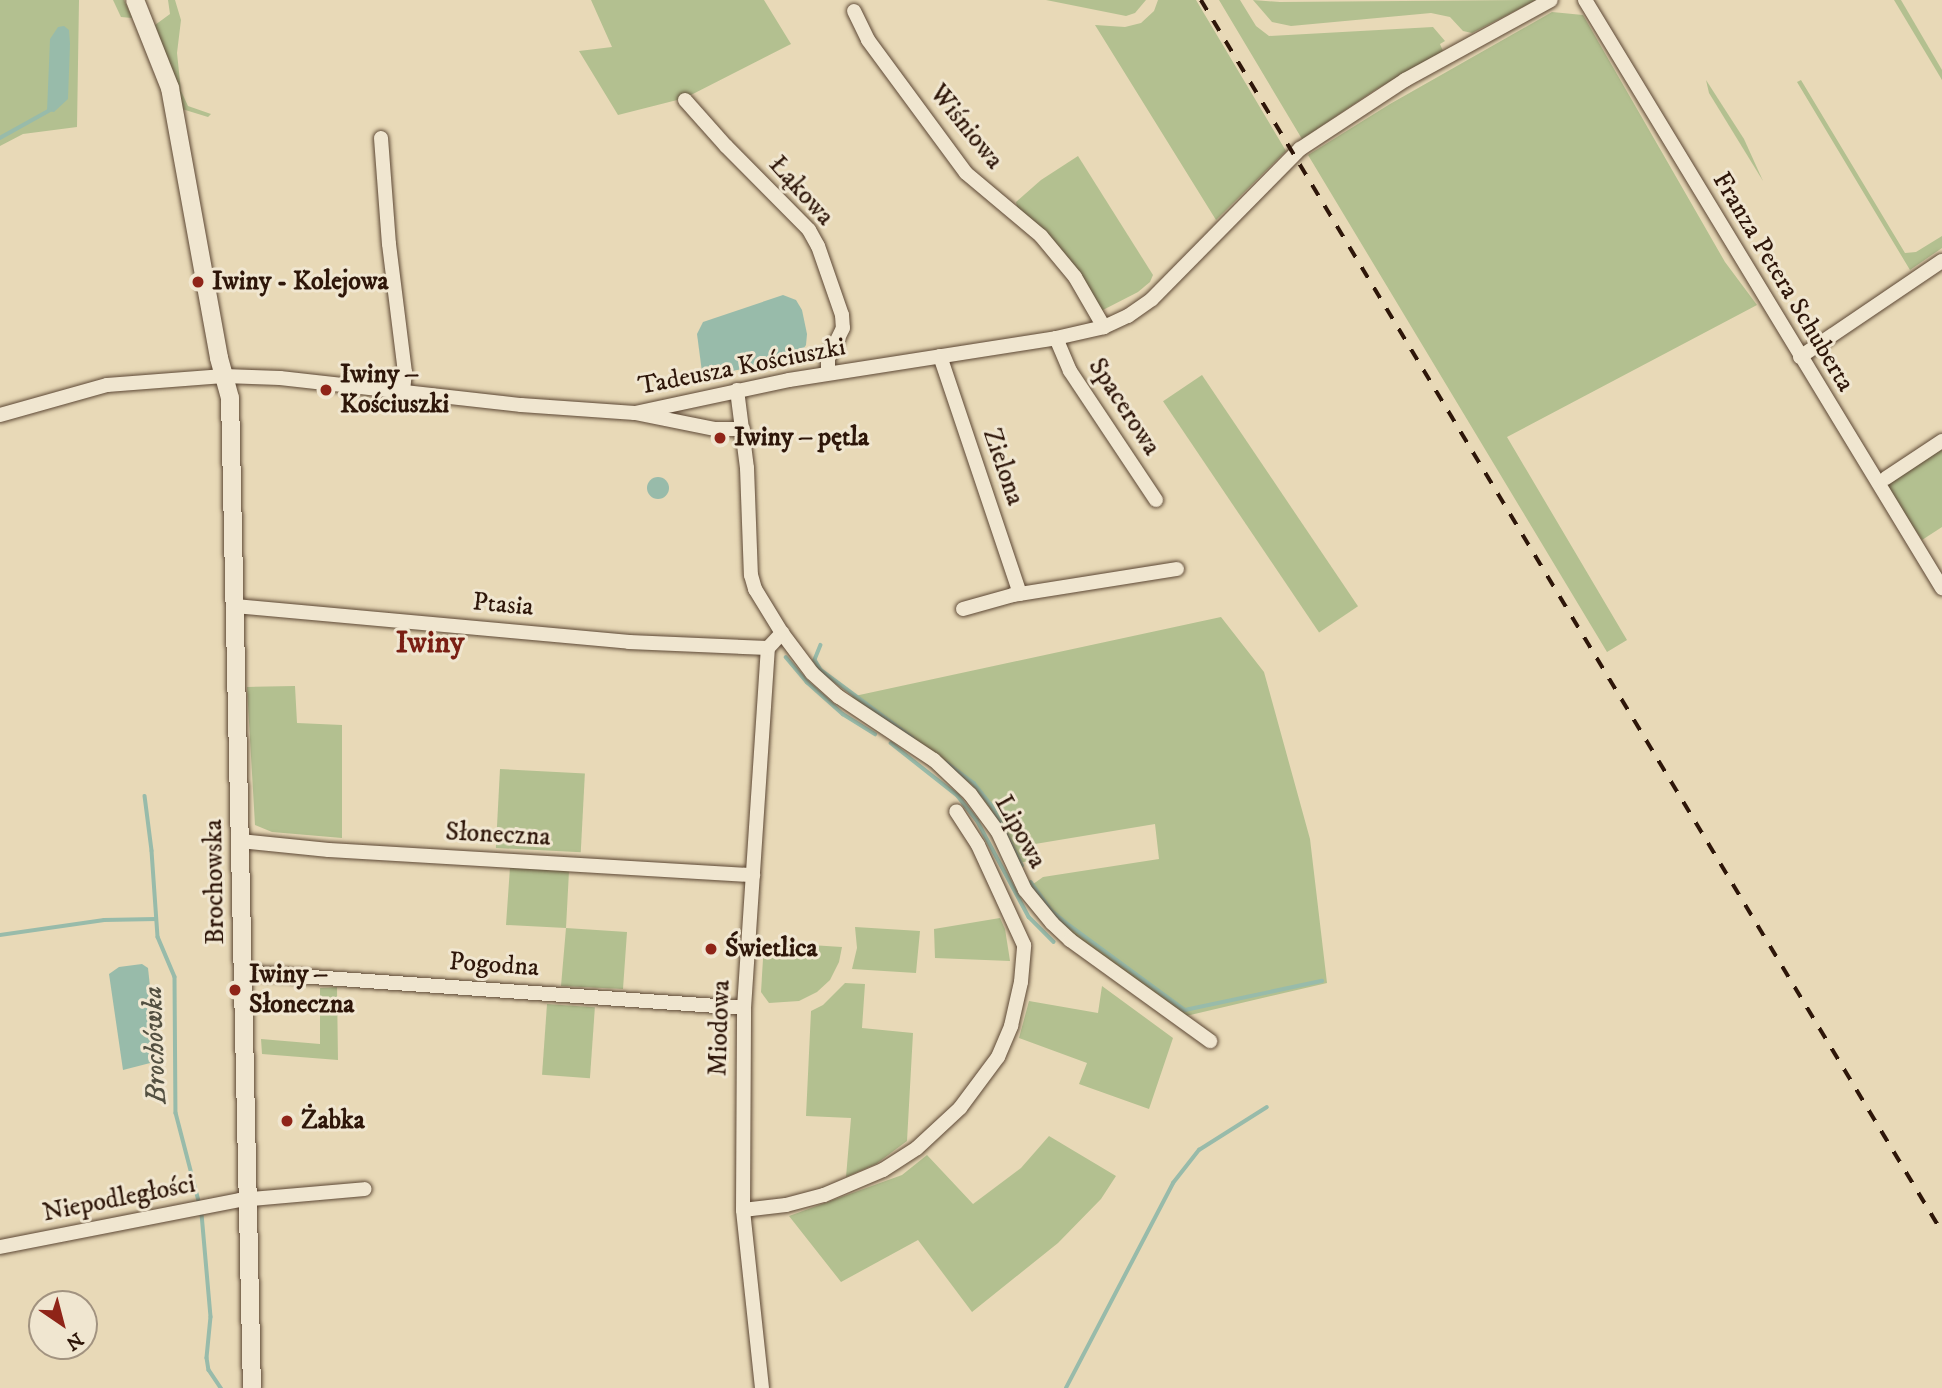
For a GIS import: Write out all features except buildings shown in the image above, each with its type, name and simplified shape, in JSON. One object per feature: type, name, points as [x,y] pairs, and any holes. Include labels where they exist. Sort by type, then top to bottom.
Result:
[{"type":"street","name":"Brochowska","points":[[135,0],[170,88],[230,398],[252,1388]]},
{"type":"street","name":"Tadeusza Kościuszki","points":[[0,415],[107,385],[224,376],[280,378],[635,413],[828,373],[1056,338],[1104,327],[1128,316],[1153,299],[1293,154],[1405,80],[1551,0]]},
{"type":"street","name":"Franza Petera Schuberta","points":[[1585,0],[1942,588]]},
{"type":"street","name":"Wiśniowa","points":[[854,11],[868,40],[966,173],[1041,236],[1075,277],[1104,327]]},
{"type":"street","name":"Łąkowa","points":[[685,100],[809,230],[818,246],[842,315],[843,328],[828,359],[828,373]]},
{"type":"street","points":[[381,138],[389,243],[405,372],[403,392]]},
{"type":"street","points":[[1800,357],[1942,261]]},
{"type":"street","name":"Spacerowa","points":[[1056,338],[1070,370],[1156,500]]},
{"type":"street","name":"Zielona","points":[[940,356],[1020,594]]},
{"type":"street","points":[[737,390],[743,429],[751,575],[755,589],[786,638],[768,648]]},
{"type":"street","points":[[635,413],[715,429],[743,429]]},
{"type":"street","points":[[1886,478],[1942,441]]},
{"type":"street","points":[[963,609],[1020,594],[1177,569]]},
{"type":"street","name":"Ptasia","points":[[234,606],[629,642],[768,648]]},
{"type":"street","name":"Lipowa","points":[[786,638],[812,673],[839,697],[934,760],[956,778],[998,832],[1033,904],[1070,940],[1210,1041]]},
{"type":"street","name":"Miodowa","points":[[762,1388],[743,1210],[744,1008],[768,648]]},
{"type":"street","points":[[743,1210],[786,1205],[824,1195],[883,1170],[918,1148],[960,1108],[998,1057],[1011,1026],[1019,993],[1024,945],[978,845],[956,811]]},
{"type":"street","name":"Słoneczna","points":[[240,841],[329,850],[753,875]]},
{"type":"street","name":"Pogodna","points":[[242,972],[744,1008]]},
{"type":"street","name":"Niepodległości","points":[[0,1247],[247,1200],[365,1189]]},
{"type":"shaded area","points":[[0,0],[79,0],[77,127],[23,134],[0,146]]},
{"type":"shaded area","points":[[113,0],[124,0],[132,18],[121,17]]},
{"type":"shaded area","points":[[168,0],[175,0],[181,20],[177,53],[181,91],[188,106],[211,114],[208,117],[182,109],[155,25],[170,14]]},
{"type":"shaded area","points":[[591,0],[764,0],[791,44],[685,98],[618,115],[579,51],[612,47]]},
{"type":"shaded area","points":[[1046,0],[1146,0],[1135,13],[1126,16]]},
{"type":"shaded area","points":[[1158,0],[1196,0],[1286,151],[1216,220],[1095,25],[1125,27],[1141,23],[1154,11]]},
{"type":"shaded area","points":[[1219,0],[1240,0],[1256,26],[1269,36],[1433,27],[1445,41],[1440,44],[1443,51],[1375,90],[1302,139]]},
{"type":"shaded area","points":[[1253,0],[1536,0],[1472,33],[1463,31],[1450,17],[1431,13],[1291,26],[1272,22]]},
{"type":"shaded area","points":[[1894,0],[1901,0],[1942,70],[1942,80]]},
{"type":"shaded area","points":[[1552,12],[1583,15],[1725,262],[1757,305],[1507,437],[1627,640],[1607,652],[1308,155],[1390,104]]},
{"type":"shaded area","points":[[1706,80],[1744,139],[1763,181],[1709,93]]},
{"type":"shaded area","points":[[1801,80],[1905,253],[1916,252],[1942,236],[1942,248],[1910,270],[1797,82]]},
{"type":"shaded area","points":[[1078,156],[1153,275],[1150,282],[1138,292],[1101,311],[1017,207],[1016,202],[1041,180]]},
{"type":"shaded area","points":[[1202,375],[1358,606],[1319,633],[1163,401]]},
{"type":"shaded area","points":[[1942,449],[1942,527],[1922,540],[1886,486]]},
{"type":"shaded area","points":[[1221,617],[1264,672],[1310,839],[1327,983],[1186,1016],[1073,934],[1048,911],[1029,887],[1043,877],[1159,859],[1155,824],[1029,845],[1035,860],[1018,863],[989,807],[973,786],[954,769],[850,697]]},
{"type":"shaded area","points":[[295,686],[297,723],[342,725],[342,838],[272,832],[255,825],[247,687]]},
{"type":"shaded area","points":[[500,769],[585,773],[581,852],[496,848]]},
{"type":"shaded area","points":[[510,867],[569,871],[566,928],[506,925]]},
{"type":"shaded area","points":[[1000,918],[1005,929],[1010,961],[935,958],[934,929]]},
{"type":"shaded area","points":[[855,927],[920,931],[916,973],[852,969],[857,948]]},
{"type":"shaded area","points":[[566,928],[627,932],[623,989],[561,986]]},
{"type":"shaded area","points":[[764,942],[842,947],[839,962],[830,980],[817,992],[799,1001],[769,1003],[761,992]]},
{"type":"shaded area","points":[[845,983],[865,984],[862,1028],[913,1033],[907,1141],[876,1164],[846,1177],[851,1118],[806,1116],[811,1011],[823,1005]]},
{"type":"shaded area","points":[[1102,986],[1173,1038],[1149,1109],[1079,1084],[1087,1063],[1019,1038],[1029,1001],[1098,1013]]},
{"type":"shaded area","points":[[337,987],[338,1060],[262,1054],[261,1039],[320,1044],[320,988]]},
{"type":"shaded area","points":[[547,1004],[595,1007],[590,1078],[542,1075]]},
{"type":"shaded area","points":[[1049,1136],[1116,1176],[1101,1199],[1058,1243],[972,1312],[918,1240],[841,1282],[789,1216],[902,1175],[927,1155],[973,1204],[1021,1168]]},
{"type":"water","points":[[64,26],[69,30],[70,44],[68,99],[54,112],[47,111],[50,39],[58,27]]},
{"type":"water","points":[[783,295],[796,300],[802,310],[807,334],[806,345],[801,352],[786,361],[732,371],[702,372],[697,334],[703,322]]},
{"type":"water","points":[[654,477],[662,477],[669,484],[669,492],[662,499],[654,499],[647,492],[647,484]]},
{"type":"water","points":[[142,964],[148,968],[158,1061],[123,1070],[109,974],[119,967]]},
{"type":"waterway","points":[[0,138],[50,110]]},
{"type":"waterway","points":[[821,645],[815,660],[821,670],[913,738]]},
{"type":"waterway","points":[[786,657],[807,682],[843,714],[875,734]]},
{"type":"waterway","points":[[891,743],[958,796],[977,820],[1029,917],[1054,942]]},
{"type":"waterway","points":[[947,763],[974,783],[994,809],[1022,865]]},
{"type":"waterway","name":"Brochówka","points":[[145,796],[158,937],[175,977],[176,1113],[199,1201]]},
{"type":"waterway","points":[[1031,882],[1051,910],[1069,925],[1185,1010],[1322,981]]},
{"type":"waterway","name":"Brochówka","points":[[0,935],[104,920],[156,919]]},
{"type":"waterway","points":[[1066,1388],[1173,1183],[1199,1150],[1267,1107]]},
{"type":"waterway","name":"Brochówka","points":[[202,1214],[211,1317],[207,1358],[209,1370],[221,1388]]},
{"type":"railway","points":[[1201,0],[1942,1232]]},
{"type":"place","name":"Iwiny - Kolejowa","points":[[198,282]]},
{"type":"place","name":"Iwiny – Kościuszki","points":[[326,390]]},
{"type":"place","name":"Iwiny – pętla","points":[[720,438]]},
{"type":"place","name":"Świetlica","points":[[711,949]]},
{"type":"place","name":"Iwiny – Słoneczna","points":[[235,990]]},
{"type":"place","name":"Żabka","points":[[287,1121]]},
{"type":"district","name":"Iwiny","points":[[430,644]]}]
